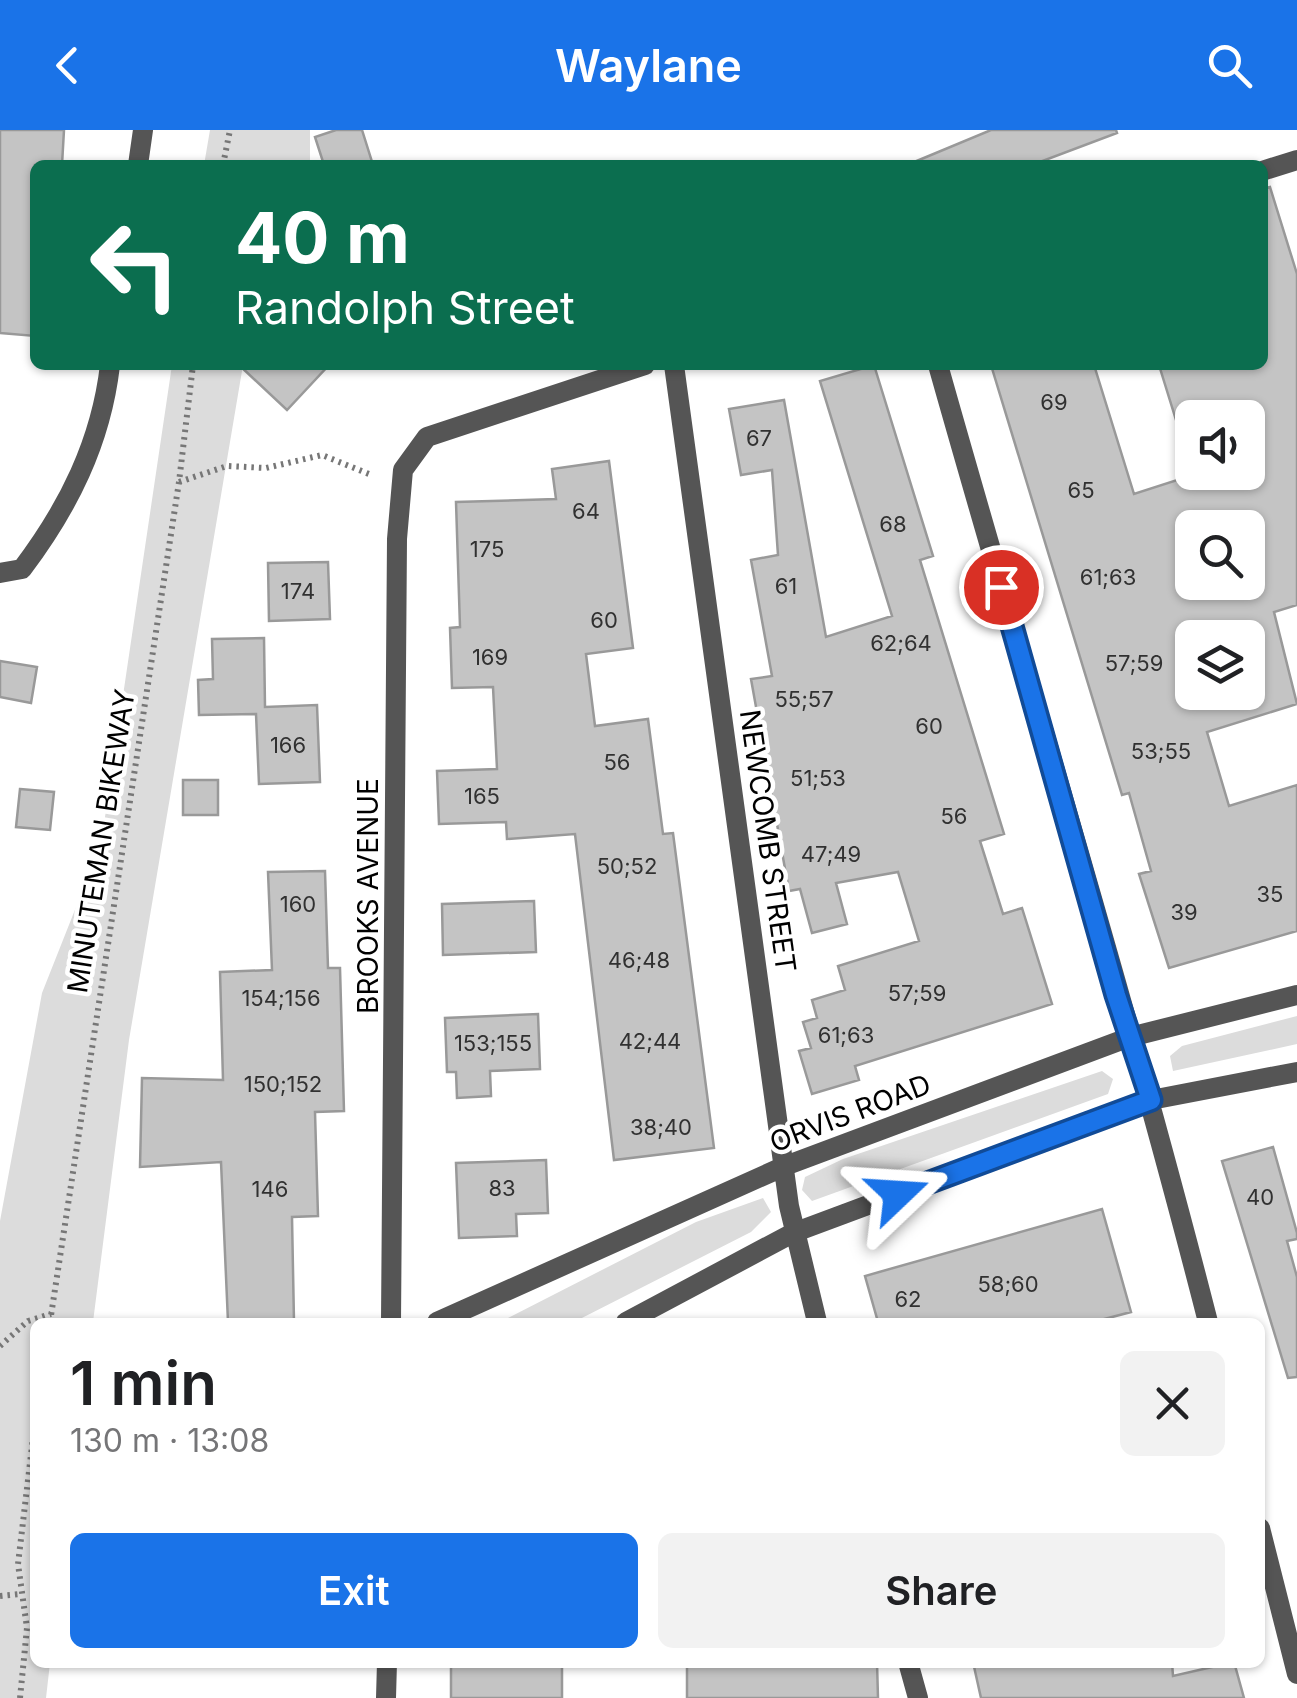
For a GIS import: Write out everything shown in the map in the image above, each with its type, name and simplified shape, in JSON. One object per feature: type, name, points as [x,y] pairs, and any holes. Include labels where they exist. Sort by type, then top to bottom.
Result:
[{"type":"street","points":[[139,160],[143,130]]},
{"type":"street","points":[[1268,169],[1297,160]]},
{"type":"street","points":[[0,574],[22,569],[56,525],[83,472],[109,370]]},
{"type":"street","name":"BROOKS AVENUE","points":[[391,1318],[396,1141],[398,538],[402,470],[427,437],[630,370]]},
{"type":"street","name":"NEWCOMB STREET","points":[[675,370],[794,1234],[816,1318]]},
{"type":"street","points":[[939,370],[1151,1100],[1207,1318]]},
{"type":"street","name":"ORVIS ROAD","points":[[445,1318],[786,1166],[1130,1038],[1297,995]]},
{"type":"street","points":[[634,1318],[794,1234],[1151,1100],[1297,1072]]},
{"type":"street","points":[[1265,1548],[1297,1674]]},
{"type":"street","points":[[386,1698],[387,1668]]},
{"type":"street","points":[[910,1668],[918,1698]]},
{"type":"path","points":[[225,160],[230,130]]},
{"type":"path","name":"MINUTEMAN BIKEWAY","points":[[50,1318],[180,482],[192,370]]},
{"type":"path","points":[[180,482],[227,466],[266,468],[322,455],[368,474]]},
{"type":"path","points":[[0,1346],[30,1321]]},
{"type":"path","points":[[20,1698],[27,1642],[18,1564],[30,1472]]},
{"type":"path","points":[[0,1596],[20,1594]]},
{"type":"shaded area","points":[[210,130],[310,130],[310,160],[205,160]]},
{"type":"shaded area","points":[[171,370],[242,370],[129,1040],[94,1318],[30,1318],[30,1668],[49,1668],[46,1698],[0,1698],[0,1221],[42,993],[101,844]]},
{"type":"shaded area","points":[[1297,1016],[1297,1044],[1173,1071],[1170,1056],[1182,1046]]},
{"type":"shaded area","points":[[1102,1071],[1113,1079],[1108,1094],[812,1201],[802,1190],[805,1177],[843,1159]]},
{"type":"shaded area","points":[[763,1198],[771,1212],[751,1232],[582,1318],[508,1318],[696,1222]]},
{"type":"building","points":[[0,130],[64,130],[62,160],[30,160],[30,336],[0,333]]},
{"type":"building","points":[[336,130],[362,130],[371,160],[322,160],[315,137]]},
{"type":"building","points":[[991,130],[1117,133],[1045,160],[919,160]]},
{"type":"building","points":[[1270,187],[1297,274],[1297,605],[1274,612],[1297,704],[1207,732],[1229,806],[1297,785],[1297,931],[1169,968],[1139,874],[1151,871],[1129,793],[1122,795],[993,370],[1096,370],[1134,494],[1175,481],[1175,490],[1265,490],[1265,400],[1175,400],[1175,417],[1161,370],[1268,370]]},
{"type":"building","points":[[244,370],[324,370],[287,410]]},
{"type":"building","points":[[857,370],[876,370],[933,556],[920,560],[1004,834],[980,841],[1003,914],[1022,908],[1052,1004],[855,1066],[859,1080],[812,1094],[799,1051],[811,1048],[803,1022],[817,1018],[812,1000],[845,990],[838,966],[919,941],[898,872],[836,883],[847,924],[812,933],[800,889],[789,891],[751,679],[772,676],[751,560],[778,555],[772,470],[741,475],[729,409],[784,400],[826,637],[892,616],[820,381]]},
{"type":"building","points":[[609,461],[633,648],[586,654],[595,726],[648,719],[663,834],[673,833],[714,1148],[614,1160],[575,834],[507,839],[506,822],[439,824],[437,771],[497,769],[493,687],[452,688],[450,628],[460,627],[456,502],[556,499],[552,469]]},
{"type":"building","points":[[328,562],[330,619],[269,621],[268,563]]},
{"type":"building","points":[[264,638],[265,707],[317,705],[320,782],[259,784],[256,714],[199,715],[198,680],[213,679],[212,639]]},
{"type":"building","points":[[0,661],[37,667],[31,703],[0,697]]},
{"type":"building","points":[[183,780],[218,780],[218,815],[183,815]]},
{"type":"building","points":[[20,789],[54,792],[50,830],[16,827]]},
{"type":"building","points":[[325,871],[328,968],[340,968],[344,1111],[315,1112],[318,1216],[292,1217],[294,1318],[228,1318],[221,1162],[140,1167],[142,1078],[223,1080],[220,972],[272,970],[268,872]]},
{"type":"building","points":[[534,901],[536,952],[443,955],[442,904]]},
{"type":"building","points":[[538,1014],[540,1069],[490,1071],[491,1096],[457,1098],[456,1072],[447,1072],[445,1018]]},
{"type":"building","points":[[1273,1147],[1297,1233],[1297,1239],[1287,1241],[1297,1277],[1297,1377],[1288,1378],[1222,1161]]},
{"type":"building","points":[[546,1160],[548,1213],[516,1214],[517,1236],[459,1238],[456,1163]]},
{"type":"building","points":[[1102,1209],[1131,1312],[1108,1318],[877,1318],[865,1276]]},
{"type":"building","points":[[451,1668],[562,1668],[562,1698],[451,1698]]},
{"type":"building","points":[[687,1668],[877,1668],[878,1698],[687,1698]]},
{"type":"building","points":[[974,1668],[1172,1668],[1173,1676],[1208,1668],[1236,1668],[1244,1698],[981,1698]]},
{"type":"route","points":[[898,1194],[1151,1100],[1116,995],[1001,587]]}]
